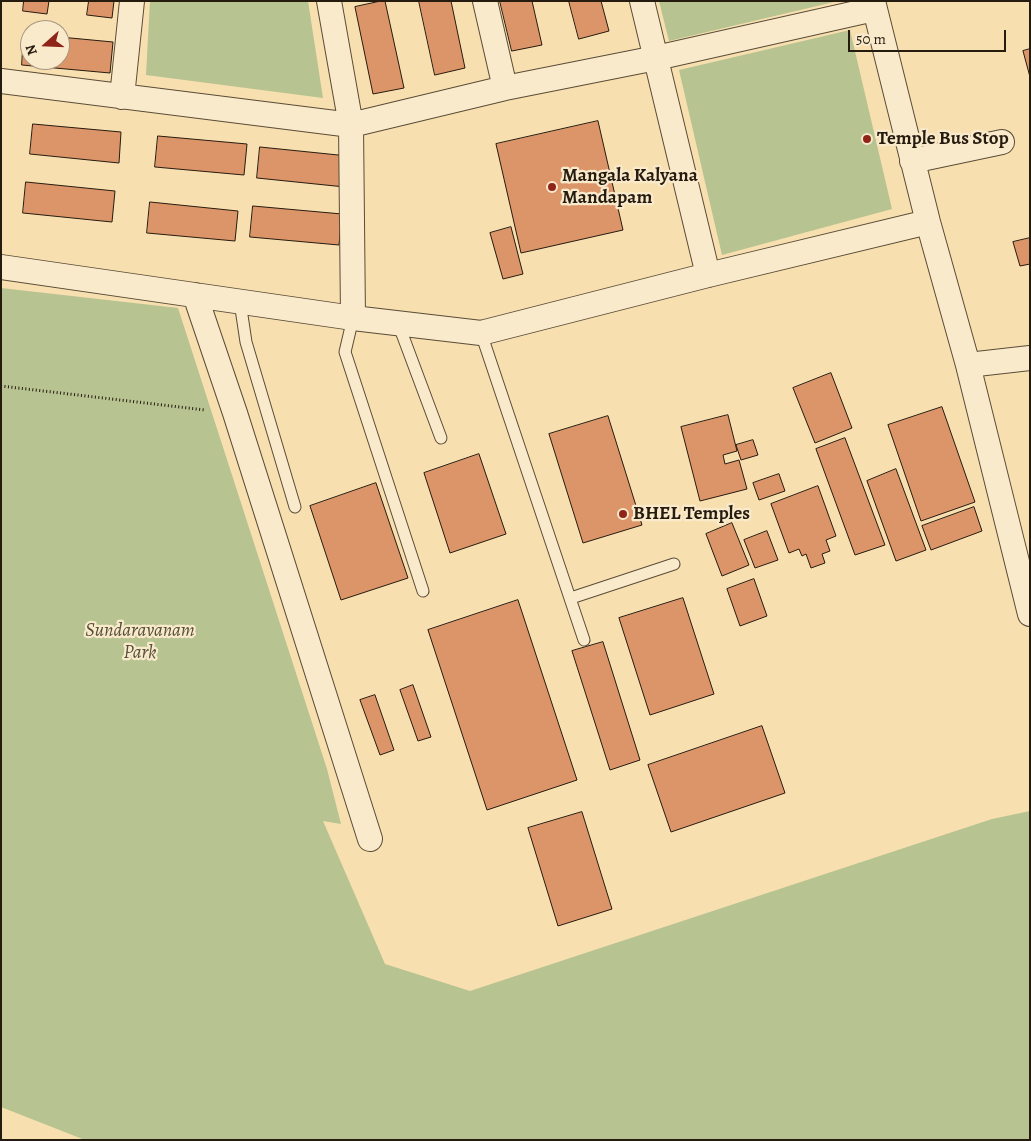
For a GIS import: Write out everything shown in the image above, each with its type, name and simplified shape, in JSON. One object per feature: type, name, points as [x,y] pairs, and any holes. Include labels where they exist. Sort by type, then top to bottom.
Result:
[{"type":"street","points":[[122,96],[132,1]]},
{"type":"street","points":[[329,1],[352,125],[353,318]]},
{"type":"street","points":[[486,1],[505,88]]},
{"type":"street","points":[[642,1],[708,274]]},
{"type":"street","points":[[1,81],[352,125],[505,88],[656,58],[873,5],[928,222],[968,365],[1030,614]]},
{"type":"street","points":[[912,160],[1002,142]]},
{"type":"street","points":[[1,267],[353,318],[481,333],[708,274],[928,222]]},
{"type":"street","points":[[196,295],[370,840]]},
{"type":"street","points":[[968,365],[1030,358]]},
{"type":"lane","points":[[240,302],[246,342],[295,507]]},
{"type":"lane","points":[[353,318],[345,352],[424,592]]},
{"type":"lane","points":[[398,323],[441,438]]},
{"type":"lane","points":[[481,333],[584,640]]},
{"type":"lane","points":[[571,598],[674,564]]},
{"type":"path","points":[[1,386],[205,410]]},
{"type":"green space","points":[[150,1],[308,1],[323,98],[146,75]]},
{"type":"green space","points":[[659,1],[834,1],[834,2],[669,41]]},
{"type":"green space","points":[[850,30],[892,209],[722,255],[679,70]]},
{"type":"green space","name":"Sundaravanam Park","points":[[1,288],[178,308],[327,769],[341,824],[323,821],[385,964],[470,991],[992,819],[1030,811],[1030,1140],[85,1140],[1,1107]]},
{"type":"building","points":[[24,1],[49,1],[47,14],[23,11]]},
{"type":"building","points":[[89,1],[114,1],[112,18],[87,15]]},
{"type":"building","points":[[385,1],[404,88],[373,94],[355,7]]},
{"type":"building","points":[[419,1],[451,1],[465,68],[435,75]]},
{"type":"building","points":[[500,1],[532,1],[542,45],[512,51]]},
{"type":"building","points":[[569,1],[601,1],[609,31],[579,39]]},
{"type":"building","points":[[70,38],[113,42],[110,73],[70,69]]},
{"type":"building","points":[[1030,49],[1030,77],[1023,51]]},
{"type":"building","points":[[598,121],[623,230],[521,253],[496,144]]},
{"type":"building","points":[[33,124],[121,132],[119,163],[30,154]]},
{"type":"building","points":[[158,136],[247,144],[244,175],[155,167]]},
{"type":"building","points":[[260,147],[348,156],[345,187],[257,178]]},
{"type":"building","points":[[26,182],[115,191],[112,222],[23,213]]},
{"type":"building","points":[[150,202],[238,211],[235,241],[147,233]]},
{"type":"building","points":[[253,206],[342,214],[339,245],[250,237]]},
{"type":"building","points":[[511,227],[523,274],[503,279],[490,233]]},
{"type":"building","points":[[1030,238],[1030,264],[1020,266],[1013,242]]},
{"type":"building","points":[[831,373],[852,428],[815,443],[793,388]]},
{"type":"building","points":[[942,407],[975,502],[921,521],[888,425]]},
{"type":"building","points":[[728,415],[737,451],[723,455],[725,464],[739,460],[747,489],[700,501],[681,427]]},
{"type":"building","points":[[608,416],[642,525],[583,543],[549,434]]},
{"type":"building","points":[[845,438],[885,545],[855,555],[816,449]]},
{"type":"building","points":[[753,440],[758,455],[741,460],[736,445]]},
{"type":"building","points":[[479,454],[506,534],[450,553],[424,473]]},
{"type":"building","points":[[896,469],[926,550],[896,561],[867,481]]},
{"type":"building","points":[[779,474],[785,491],[759,500],[753,483]]},
{"type":"building","points":[[376,483],[408,578],[341,600],[310,506]]},
{"type":"building","points":[[818,486],[836,536],[826,540],[830,551],[822,554],[825,563],[811,568],[806,554],[802,556],[799,549],[789,553],[771,504]]},
{"type":"building","points":[[974,507],[982,531],[931,550],[922,526]]},
{"type":"building","points":[[732,523],[749,565],[722,576],[706,534]]},
{"type":"building","points":[[767,531],[778,560],[755,568],[744,540]]},
{"type":"building","points":[[754,579],[767,616],[740,626],[727,589]]},
{"type":"building","points":[[683,598],[714,694],[650,715],[619,618]]},
{"type":"building","points":[[518,600],[577,780],[487,810],[428,630]]},
{"type":"building","points":[[603,642],[640,760],[610,770],[572,651]]},
{"type":"building","points":[[413,685],[431,737],[418,741],[400,690]]},
{"type":"building","points":[[375,695],[394,750],[380,755],[360,700]]},
{"type":"building","points":[[762,726],[785,793],[671,832],[648,765]]},
{"type":"building","points":[[582,812],[612,909],[558,926],[528,828]]},
{"type":"place","name":"Temple Bus Stop","points":[[867,139]]},
{"type":"place","name":"Mangala Kalyana Mandapam","points":[[552,187]]},
{"type":"place","name":"BHEL Temples","points":[[623,514]]}]
